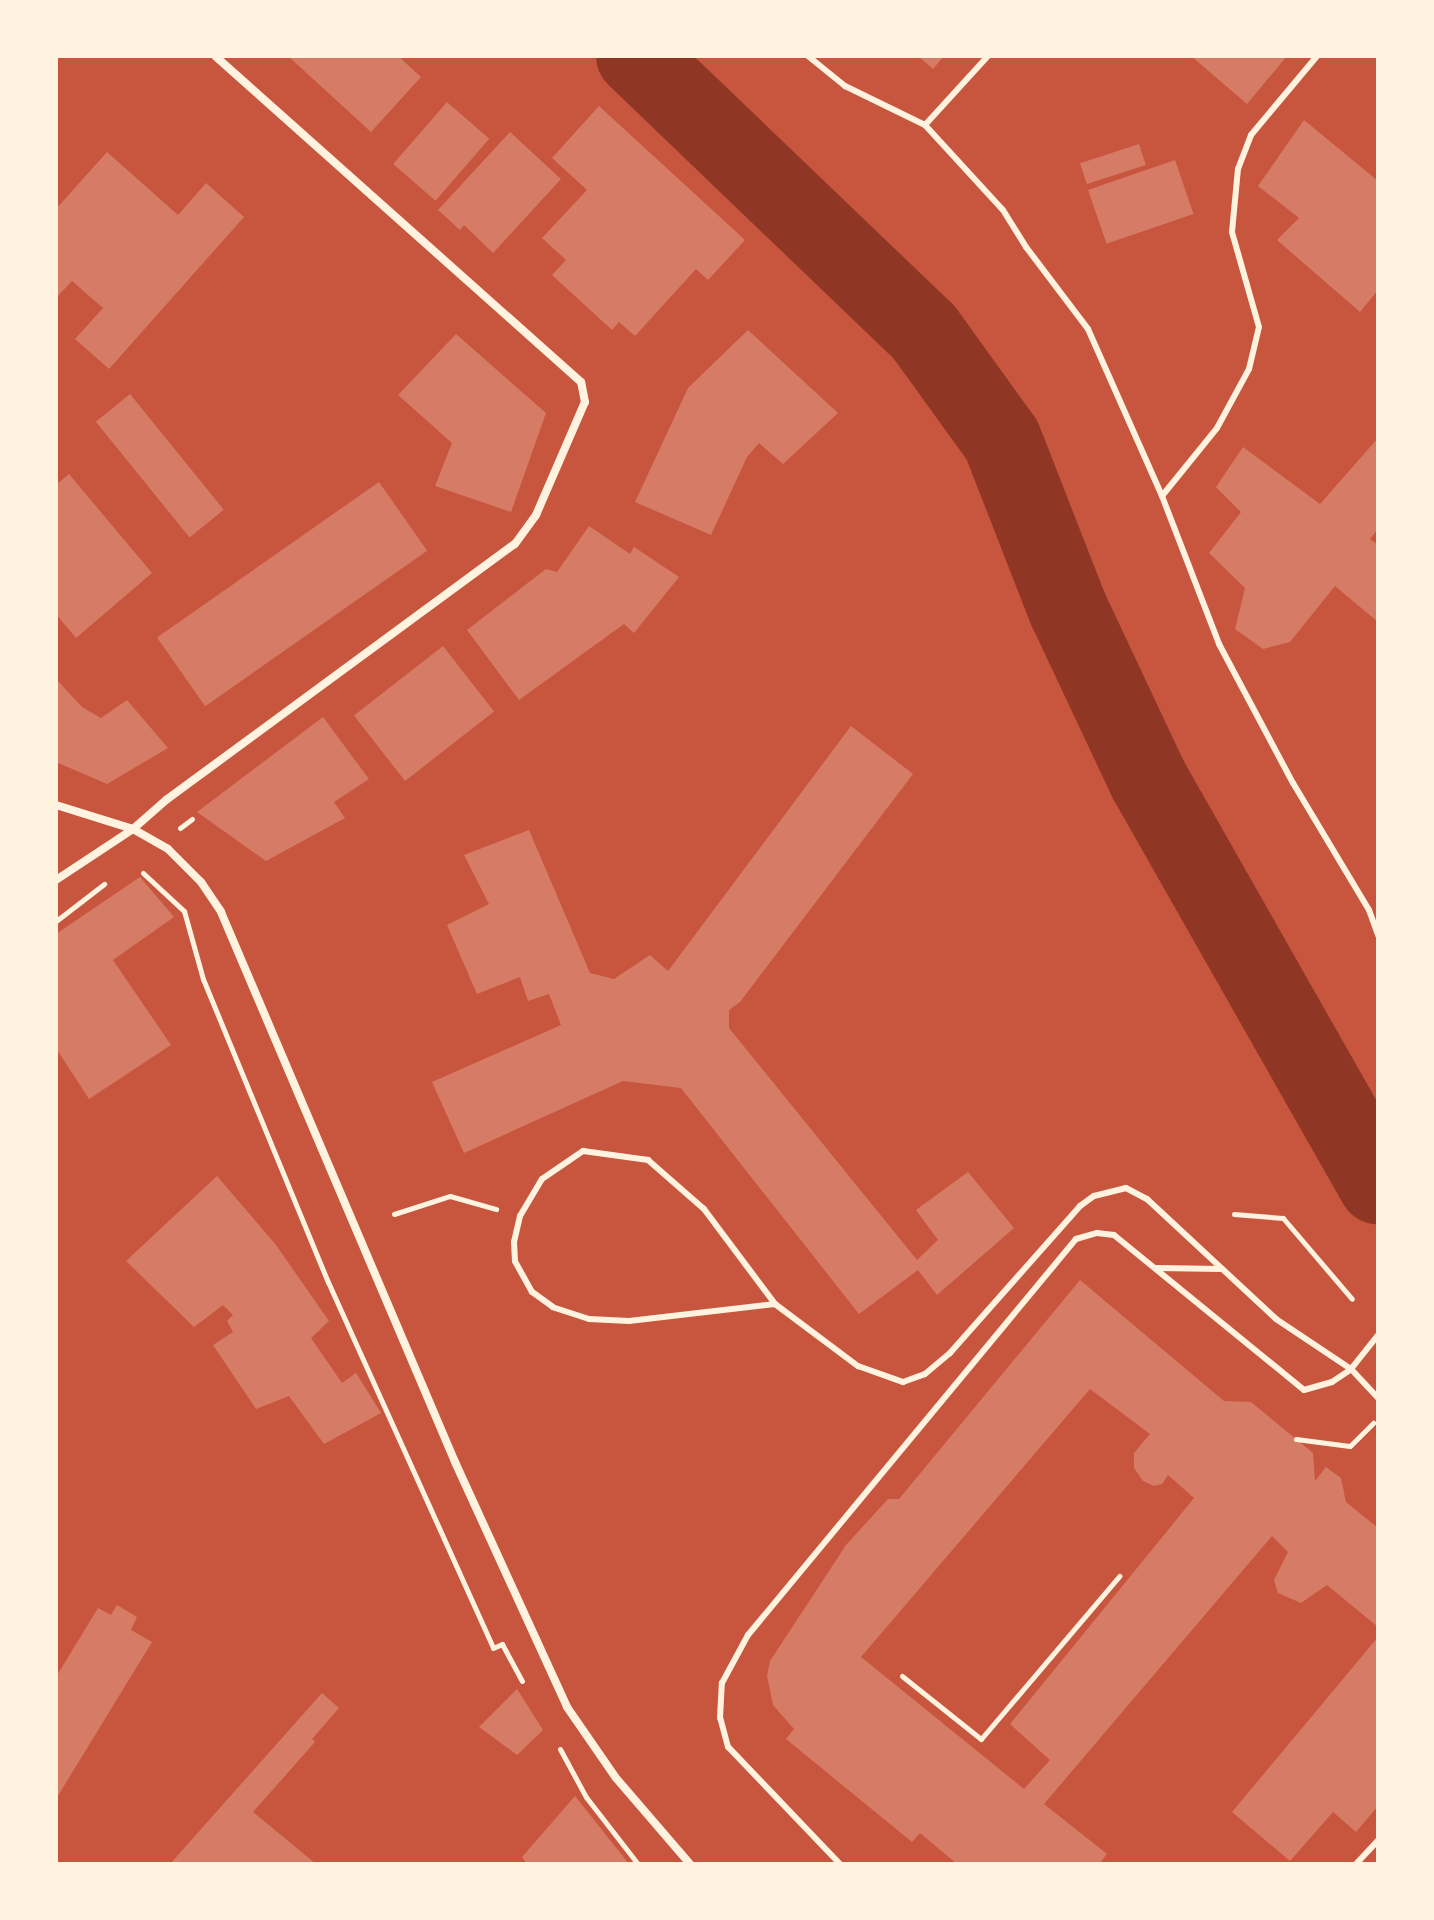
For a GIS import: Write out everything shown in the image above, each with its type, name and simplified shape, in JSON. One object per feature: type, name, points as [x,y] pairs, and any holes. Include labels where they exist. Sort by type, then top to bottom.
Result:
[{"type":"street","points":[[56,880],[133,829],[166,800],[515,544],[536,515],[585,402],[581,382],[215,56]]},
{"type":"street","points":[[56,805],[133,829],[168,849],[201,882],[221,912],[455,1462],[567,1707],[616,1778],[690,1864]]},
{"type":"lane","points":[[808,56],[845,86],[925,125],[1003,210],[1026,247],[1088,329],[1162,496],[1232,670],[1369,910],[1378,935]]},
{"type":"lane","points":[[814,56],[817,65]]},
{"type":"lane","points":[[925,125],[988,56]]},
{"type":"lane","points":[[1162,496],[1217,428],[1249,369],[1259,327],[1232,232],[1238,169],[1251,135],[1317,56]]},
{"type":"lane","points":[[775,1304],[629,1321],[589,1319],[553,1307],[532,1292],[515,1261],[514,1242],[520,1216],[542,1179],[583,1151],[648,1160],[704,1209],[775,1304],[858,1366],[903,1382],[925,1374],[950,1353],[1080,1206],[1104,1192],[1126,1188],[1147,1199],[1276,1319],[1351,1369],[1378,1398]]},
{"type":"lane","points":[[840,1864],[728,1747],[719,1700],[732,1660],[748,1635],[907,1440],[1076,1239],[1097,1233],[1114,1235],[1304,1390],[1332,1382],[1351,1369],[1378,1335]]},
{"type":"lane","points":[[1155,1268],[1222,1269]]},
{"type":"lane","points":[[1356,1864],[1378,1840]]},
{"type":"path","points":[[143,873],[184,911],[203,979],[328,1282],[493,1648],[502,1644],[523,1683]]},
{"type":"path","points":[[394,1214],[450,1196],[520,1216]]},
{"type":"path","points":[[1234,1214],[1283,1218],[1352,1299]]},
{"type":"path","points":[[1296,1439],[1350,1446],[1378,1418]]},
{"type":"path","points":[[902,1676],[981,1739],[1119,1576]]},
{"type":"path","points":[[558,1746],[586,1797],[638,1864]]},
{"type":"building","points":[[288,56],[398,56],[421,77],[371,132]]},
{"type":"building","points":[[918,56],[944,56],[933,69]]},
{"type":"building","points":[[1191,56],[1287,56],[1247,104]]},
{"type":"building","points":[[447,102],[489,139],[435,201],[393,164]]},
{"type":"building","points":[[599,106],[745,240],[708,280],[696,269],[635,336],[619,322],[612,330],[552,275],[566,260],[542,238],[587,190],[552,158]]},
{"type":"building","points":[[1304,120],[1378,181],[1378,290],[1360,312],[1277,240],[1299,218],[1258,186]]},
{"type":"building","points":[[510,132],[561,179],[493,253],[464,225],[460,230],[438,210]]},
{"type":"building","points":[[1139,144],[1146,165],[1087,184],[1080,163]]},
{"type":"building","points":[[107,152],[178,215],[206,183],[244,217],[109,369],[75,339],[103,308],[72,281],[56,298],[56,209]]},
{"type":"building","points":[[1175,160],[1194,214],[1107,244],[1088,190]]},
{"type":"building","points":[[748,330],[838,413],[783,464],[759,443],[747,457],[711,535],[635,502],[688,388]]},
{"type":"building","points":[[456,334],[546,413],[511,512],[435,486],[452,443],[398,395]]},
{"type":"building","points":[[130,394],[224,510],[190,537],[96,422]]},
{"type":"building","points":[[1378,438],[1378,529],[1370,539],[1378,545],[1378,622],[1335,586],[1290,642],[1263,649],[1235,629],[1245,588],[1209,553],[1241,512],[1216,487],[1243,447],[1320,504]]},
{"type":"building","points":[[69,474],[152,573],[76,638],[56,614],[56,485]]},
{"type":"building","points":[[379,482],[427,551],[205,706],[157,637]]},
{"type":"building","points":[[589,526],[630,554],[634,547],[679,577],[634,633],[624,624],[519,700],[467,630],[546,569],[557,572]]},
{"type":"building","points":[[443,646],[494,711],[405,781],[354,716]]},
{"type":"building","points":[[56,679],[82,707],[101,718],[127,700],[168,748],[107,784],[56,762]]},
{"type":"building","points":[[323,717],[369,779],[334,802],[345,818],[266,861],[197,812]]},
{"type":"building","points":[[851,726],[913,774],[740,1002],[729,1010],[729,1028],[917,1260],[938,1240],[916,1210],[968,1172],[1014,1228],[937,1295],[918,1270],[859,1314],[681,1088],[623,1081],[464,1153],[432,1082],[561,1025],[549,994],[528,1001],[520,977],[477,994],[447,925],[489,904],[464,855],[529,830],[590,973],[614,979],[650,955],[668,971]]},
{"type":"building","points":[[140,877],[174,917],[113,960],[171,1045],[89,1099],[56,1048],[56,934]]},
{"type":"building","points":[[217,1176],[276,1245],[329,1321],[311,1338],[342,1383],[356,1373],[381,1413],[324,1444],[289,1396],[256,1409],[213,1345],[233,1332],[227,1321],[233,1315],[223,1305],[194,1327],[126,1261]]},
{"type":"building","points":[[1080,1280],[1224,1401],[1251,1402],[1313,1453],[1315,1481],[1326,1467],[1341,1478],[1346,1502],[1378,1528],[1378,1627],[1327,1585],[1301,1603],[1278,1593],[1274,1580],[1288,1552],[1272,1536],[1044,1804],[1107,1854],[1099,1864],[957,1864],[920,1833],[912,1842],[786,1739],[794,1729],[773,1705],[767,1676],[770,1661],[846,1545],[888,1499],[899,1499]],"holes":[[[1090,1389],[1150,1434],[1134,1453],[1134,1468],[1143,1481],[1154,1486],[1162,1484],[1168,1475],[1194,1498],[1010,1724],[1050,1760],[1024,1789],[861,1657]]]},
{"type":"building","points":[[117,1605],[137,1617],[131,1630],[152,1642],[56,1799],[56,1677],[98,1608],[111,1615]]},
{"type":"building","points":[[1378,1637],[1378,1806],[1356,1832],[1333,1812],[1290,1861],[1232,1812]]},
{"type":"building","points":[[517,1689],[543,1730],[517,1755],[479,1727]]},
{"type":"building","points":[[322,1693],[339,1708],[312,1739],[315,1742],[253,1812],[316,1864],[170,1864]]},
{"type":"building","points":[[575,1796],[629,1864],[527,1864],[522,1857]]},
{"type":"waterway","points":[[636,56],[924,332],[1002,440],[1068,609],[1149,781],[1378,1184]]}]
